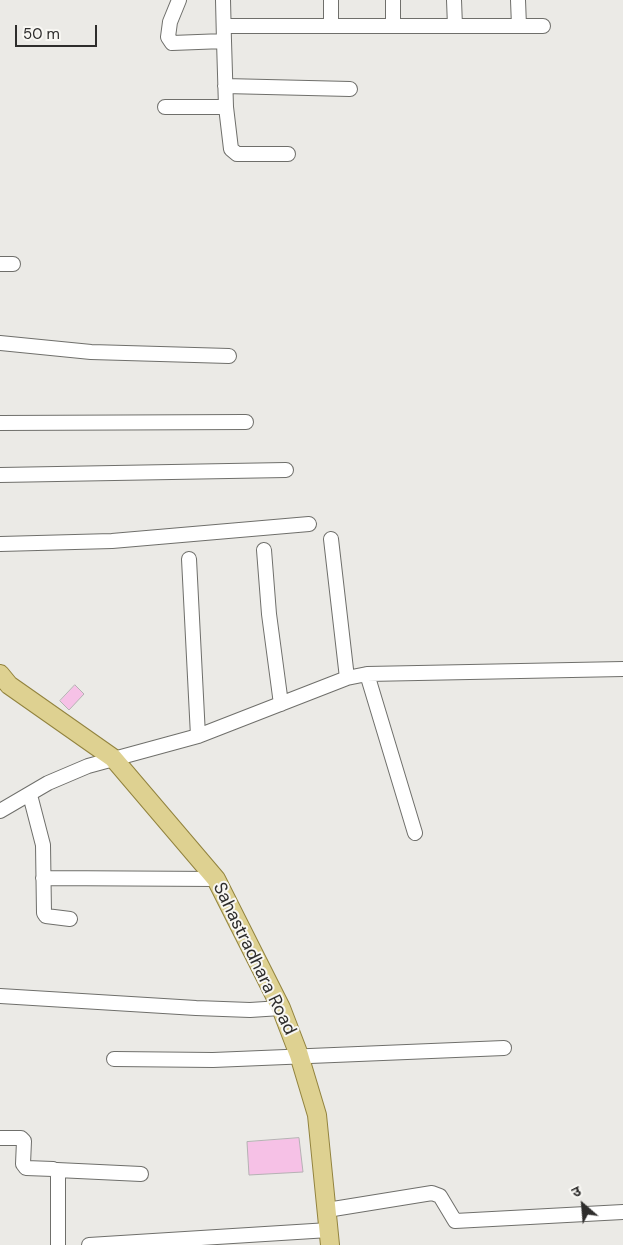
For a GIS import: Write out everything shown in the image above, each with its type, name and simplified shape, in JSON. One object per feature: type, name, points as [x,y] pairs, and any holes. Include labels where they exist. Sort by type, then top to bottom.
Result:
[{"type":"main road","name":"Sahastradhara Road","points":[[0,674],[9,685],[113,758],[216,879],[280,1008],[299,1055],[318,1115],[330,1238]]},
{"type":"street","points":[[179,0],[170,22],[168,40],[172,43],[224,41]]},
{"type":"street","points":[[223,0],[226,107],[231,149],[237,154],[288,154]]},
{"type":"street","points":[[331,0],[332,26]]},
{"type":"street","points":[[393,0],[393,26]]},
{"type":"street","points":[[454,0],[455,26]]},
{"type":"street","points":[[518,0],[519,26]]},
{"type":"street","points":[[224,26],[543,26]]},
{"type":"street","points":[[225,86],[350,89]]},
{"type":"street","points":[[165,107],[226,107]]},
{"type":"street","points":[[0,343],[91,352],[229,356]]},
{"type":"street","points":[[0,423],[246,422]]},
{"type":"street","points":[[0,475],[286,470]]},
{"type":"street","points":[[0,544],[112,541],[309,524]]},
{"type":"street","points":[[331,539],[347,678]]},
{"type":"street","points":[[264,550],[269,614],[281,704]]},
{"type":"street","points":[[190,559],[198,736]]},
{"type":"street","points":[[0,812],[63,777],[113,758],[198,736],[347,678],[367,674],[623,668]]},
{"type":"street","points":[[367,674],[415,833]]},
{"type":"street","points":[[30,795],[43,845],[45,915],[70,919]]},
{"type":"street","points":[[43,878],[216,879]]},
{"type":"street","points":[[0,996],[196,1008],[250,1010],[280,1008]]},
{"type":"street","points":[[114,1059],[213,1060],[504,1048]]},
{"type":"street","points":[[0,1138],[21,1138],[24,1141],[23,1164],[26,1168],[140,1174]]},
{"type":"street","points":[[57,1170],[58,1245]]},
{"type":"street","points":[[327,1210],[432,1193],[440,1196],[455,1221],[623,1212]]},
{"type":"street","points":[[89,1245],[330,1238]]},
{"type":"building","points":[[75,685],[84,694],[69,710],[60,701]]},
{"type":"building","points":[[299,1138],[303,1172],[249,1175],[247,1142]]}]
